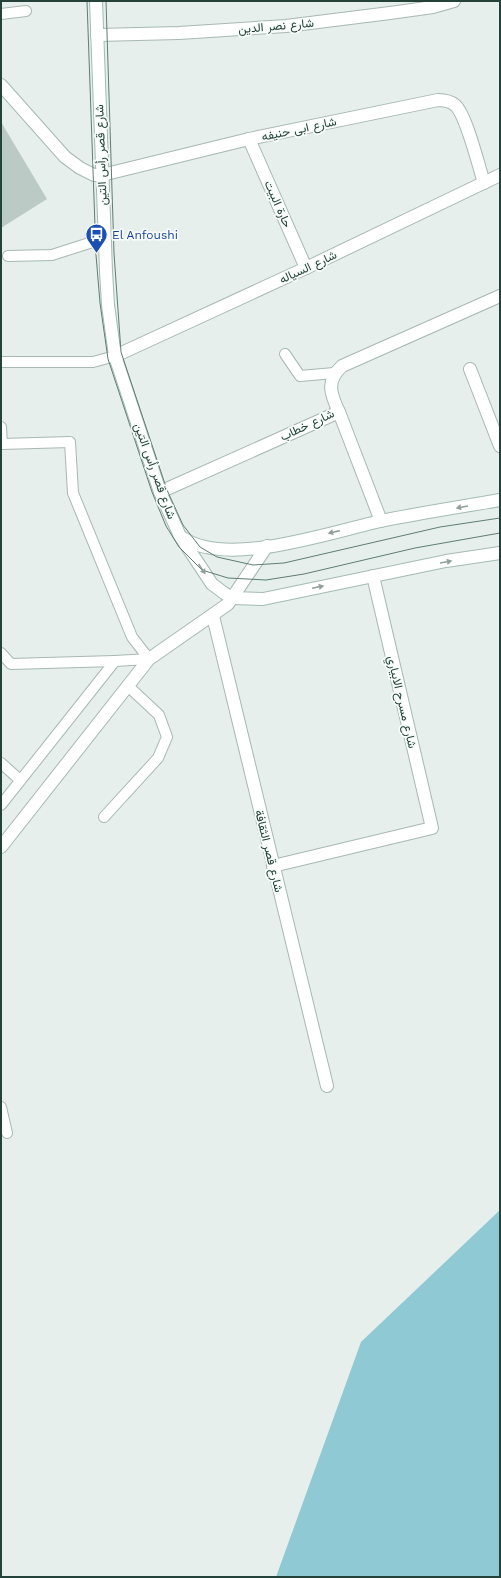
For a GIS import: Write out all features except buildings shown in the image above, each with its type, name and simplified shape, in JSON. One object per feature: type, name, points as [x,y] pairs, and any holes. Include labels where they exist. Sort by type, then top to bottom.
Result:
[{"type":"street","name":"شارع قصر رأس التين","points":[[96,1],[108,305],[115,356],[160,492],[180,536],[212,584],[232,598]]},
{"type":"street","name":"شارع نصر الدين","points":[[97,35],[179,33],[286,26],[390,13],[454,1]]},
{"type":"street","name":"شارع ابى حنيفه","points":[[1,84],[65,157],[80,168],[94,175],[102,175],[249,139],[431,101],[445,100],[451,102],[461,111],[484,183]]},
{"type":"street","name":"حارة البيت","points":[[249,139],[306,268]]},
{"type":"street","name":"شارع السياله","points":[[115,356],[306,268],[500,175]]},
{"type":"street","points":[[334,373],[342,366],[500,296]]},
{"type":"street","points":[[470,369],[500,446]]},
{"type":"street","name":"شارع خطاب","points":[[160,492],[339,412],[332,398],[331,383],[334,373]]},
{"type":"street","points":[[339,412],[381,521]]},
{"type":"street","points":[[180,536],[192,544],[200,547],[227,550],[267,546],[381,521],[500,500]]},
{"type":"street","points":[[1,846],[149,659],[213,616],[228,604],[267,546]]},
{"type":"street","points":[[232,598],[263,599],[373,576],[500,553]]},
{"type":"street","name":"شارع مسرح الابياري","points":[[273,866],[432,828],[373,576]]},
{"type":"street","name":"شارع قصر الثقافة","points":[[213,616],[327,1086]]},
{"type":"lane","points":[[1,14],[26,11]]},
{"type":"lane","points":[[8,256],[52,254],[105,238]]},
{"type":"lane","points":[[285,354],[300,376],[334,373]]},
{"type":"lane","points":[[1,362],[92,362],[115,356]]},
{"type":"lane","points":[[1,427],[2,444],[70,442],[72,493],[132,637],[149,659]]},
{"type":"lane","points":[[1,653],[11,664],[149,659]]},
{"type":"lane","points":[[1,805],[116,661]]},
{"type":"lane","points":[[104,817],[158,758],[167,737],[160,715],[128,686]]},
{"type":"lane","points":[[1,762],[20,780]]},
{"type":"lane","points":[[1,1107],[7,1133]]},
{"type":"water","points":[[500,1210],[500,1577],[276,1577],[361,1342]]},
{"type":"tram line","points":[[87,1],[96,255],[100,303],[108,359],[152,492],[166,526],[179,547],[202,570],[228,578],[266,580],[304,574],[415,548],[500,533]]},
{"type":"tram line","points":[[106,1],[114,253],[121,352],[167,490],[183,525],[200,547],[217,557],[253,565],[284,563],[440,527],[500,518]]},
{"type":"place","name":"El Anfoushi","points":[[96,254]]}]
